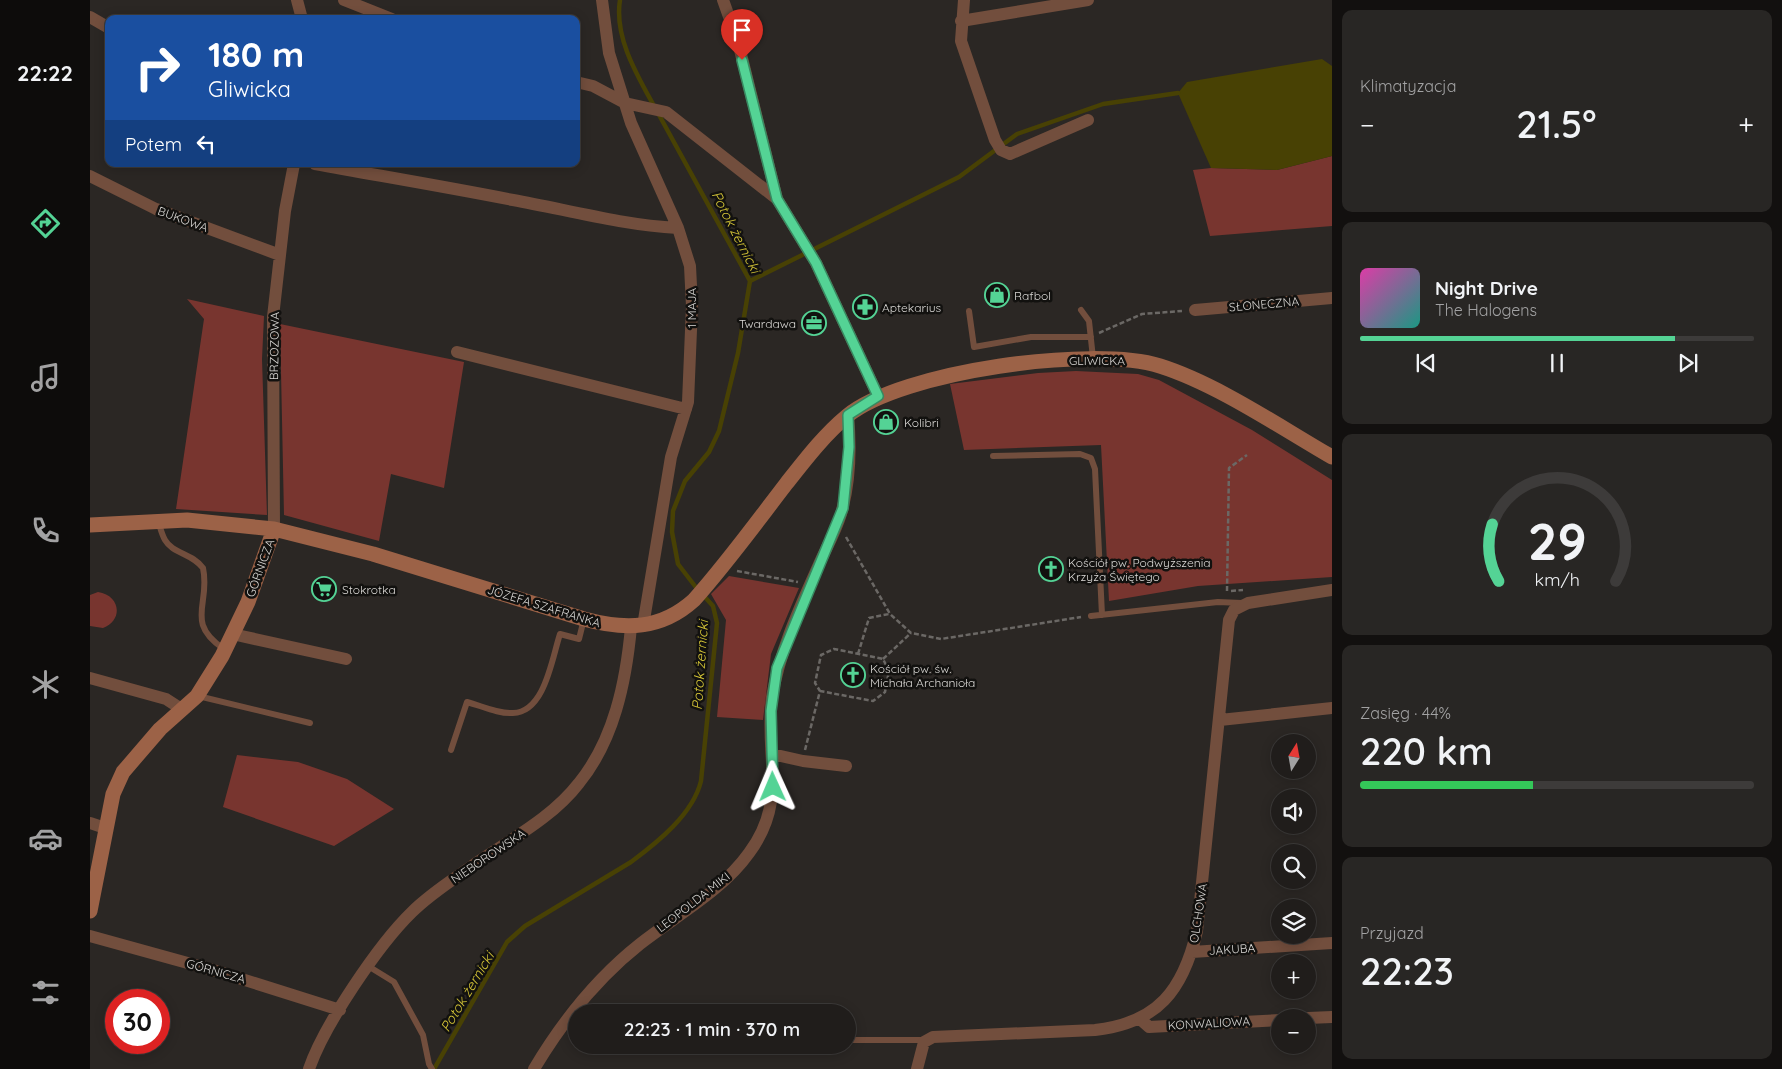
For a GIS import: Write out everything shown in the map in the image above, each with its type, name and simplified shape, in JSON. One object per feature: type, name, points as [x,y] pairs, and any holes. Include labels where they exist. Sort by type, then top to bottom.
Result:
[{"type":"street","points":[[297,0],[301,15]]},
{"type":"street","points":[[344,0],[382,15]]},
{"type":"street","name":"1 MAJA","points":[[602,0],[608,53],[631,123],[678,228],[690,266],[692,306],[686,409],[671,457],[637,627]]},
{"type":"street","points":[[723,0],[738,42],[777,199],[816,263],[878,396]]},
{"type":"street","points":[[964,0],[961,41],[998,145],[1010,154],[1088,120]]},
{"type":"street","points":[[961,21],[1088,0]]},
{"type":"street","points":[[90,17],[105,26]]},
{"type":"street","points":[[580,83],[593,86],[625,103],[666,112],[777,199]]},
{"type":"street","name":"BRZOZOWA","points":[[274,529],[273,317],[280,254],[294,167]]},
{"type":"street","points":[[332,167],[512,199],[642,226],[678,228]]},
{"type":"street","name":"BUKOWA","points":[[90,176],[156,209],[280,254]]},
{"type":"street","name":"SŁONECZNA","points":[[1195,310],[1332,298]]},
{"type":"street","points":[[457,352],[686,409]]},
{"type":"street","name":"GLIWICKA","points":[[848,415],[878,396],[900,388],[950,376],[1042,362],[1092,358],[1142,361],[1177,372],[1210,387],[1332,457]]},
{"type":"street","name":"JÓZEFA SZAFRANKA","points":[[90,525],[187,520],[274,529],[372,554],[584,619],[614,626],[637,627],[670,618],[694,600],[807,458],[848,415]]},
{"type":"street","name":"LEOPOLDA MIKI","points":[[534,1069],[556,1034],[591,990],[639,945],[716,887],[749,854],[769,816],[773,787],[771,711],[777,668],[810,584],[838,523],[846,482],[849,447],[848,415]]},
{"type":"street","name":"GÓRNICZA","points":[[90,912],[113,794],[123,772],[160,729],[197,696],[225,650],[248,602],[274,529]]},
{"type":"street","points":[[1247,596],[1332,590]]},
{"type":"street","name":"OLCHOWA","points":[[927,1040],[933,1036],[946,1035],[1101,1029],[1118,1026],[1140,1019],[1161,1003],[1174,988],[1184,973],[1192,952],[1199,919],[1229,620],[1234,610],[1247,596]]},
{"type":"street","name":"NIEBOROWSKA","points":[[309,1069],[318,1048],[368,966],[406,918],[421,904],[541,819],[579,784],[599,754],[614,719],[637,627]]},
{"type":"street","points":[[232,634],[346,659]]},
{"type":"street","points":[[90,678],[166,699],[183,710]]},
{"type":"street","points":[[1220,720],[1332,708]]},
{"type":"street","points":[[772,754],[802,761],[846,766]]},
{"type":"street","points":[[90,822],[105,828]]},
{"type":"street","name":"GÓRNICZA","points":[[90,936],[213,970],[340,1010]]},
{"type":"street","name":"JAKUBA","points":[[1192,952],[1332,943]]},
{"type":"street","points":[[1316,1018],[1332,1017]]},
{"type":"street","name":"KONWALIOWA","points":[[1140,1019],[1149,1027],[1271,1020]]},
{"type":"street","points":[[917,1069],[927,1040]]},
{"type":"lane","points":[[1081,310],[1089,321],[1092,358]]},
{"type":"lane","points":[[969,311],[974,346],[1031,337],[1090,336]]},
{"type":"lane","points":[[993,456],[1080,454],[1091,458],[1094,469],[1102,615]]},
{"type":"lane","points":[[158,521],[165,540],[170,546],[191,556],[203,568],[202,619],[204,630],[211,639],[225,650]]},
{"type":"lane","points":[[1091,616],[1218,602],[1247,596]]},
{"type":"lane","points":[[451,750],[468,702],[502,712],[514,713],[522,711],[536,701],[543,688],[560,634],[578,639],[584,619]]},
{"type":"lane","points":[[197,696],[207,700],[310,722]]},
{"type":"lane","points":[[368,966],[394,982],[423,1036],[430,1066]]},
{"type":"lane","points":[[856,1040],[927,1040]]},
{"type":"path","points":[[1112,328],[1142,314],[1195,310]]},
{"type":"path","points":[[1247,455],[1229,468],[1226,591],[1247,596]]},
{"type":"path","points":[[838,523],[890,614],[911,633],[941,639],[1046,621],[1091,616]]},
{"type":"path","points":[[721,568],[810,584]]},
{"type":"path","points":[[858,654],[869,618],[890,614]]},
{"type":"path","points":[[883,659],[911,633]]},
{"type":"path","points":[[802,761],[820,691],[815,683],[820,656],[834,649],[883,659],[890,671],[885,692],[873,701],[820,691]]},
{"type":"shaded area","points":[[1322,59],[1332,66],[1332,156],[1277,170],[1211,168],[1178,93],[1187,82]]},
{"type":"shaded area","points":[[1332,156],[1332,226],[1210,236],[1193,170],[1211,168],[1277,170]]},
{"type":"shaded area","points":[[187,299],[264,316],[262,359],[267,515],[176,509],[204,319]]},
{"type":"shaded area","points":[[280,324],[464,362],[444,488],[391,474],[379,541],[284,515]]},
{"type":"shaded area","points":[[1076,371],[1138,374],[1159,380],[1252,430],[1332,480],[1332,577],[1198,586],[1109,601],[1101,445],[964,450],[950,384],[1038,373]]},
{"type":"shaded area","points":[[729,576],[799,588],[771,654],[763,720],[717,717],[726,620],[711,594]]},
{"type":"shaded area","points":[[98,592],[111,598],[117,608],[114,619],[103,628],[90,626],[90,595]]},
{"type":"shaded area","points":[[237,755],[298,762],[347,779],[394,809],[334,846],[223,807]]},
{"type":"waterway","name":"Potok żernicki","points":[[620,0],[620,28],[628,55],[654,106]]},
{"type":"waterway","points":[[750,281],[959,177],[1017,134],[1103,104],[1178,93]]},
{"type":"waterway","name":"Potok żernicki","points":[[658,113],[750,281],[738,353],[719,431],[709,452],[685,481],[673,511],[672,532],[678,564],[698,590]]},
{"type":"waterway","name":"Potok żernicki","points":[[434,1069],[507,942],[525,926],[631,862],[652,846],[682,816],[697,793],[701,781],[717,623],[713,606],[703,595]]},
{"type":"place","name":"Rafbol","points":[[997,295]]},
{"type":"place","name":"Aptekarius","points":[[865,307]]},
{"type":"place","name":"Twardawa","points":[[814,323]]},
{"type":"place","name":"Kolibri","points":[[886,422]]},
{"type":"place","name":"Kościół pw. Podwyższenia Krzyża Świętego","points":[[1051,569]]},
{"type":"place","name":"Stokrotka","points":[[324,589]]},
{"type":"place","name":"Kościół pw. św. Michała Archanioła","points":[[853,675]]},
{"type":"route","points":[[742,60],[777,199],[816,263],[878,396],[848,415],[849,447],[843,508],[810,584],[777,668],[771,711],[773,787]]}]
